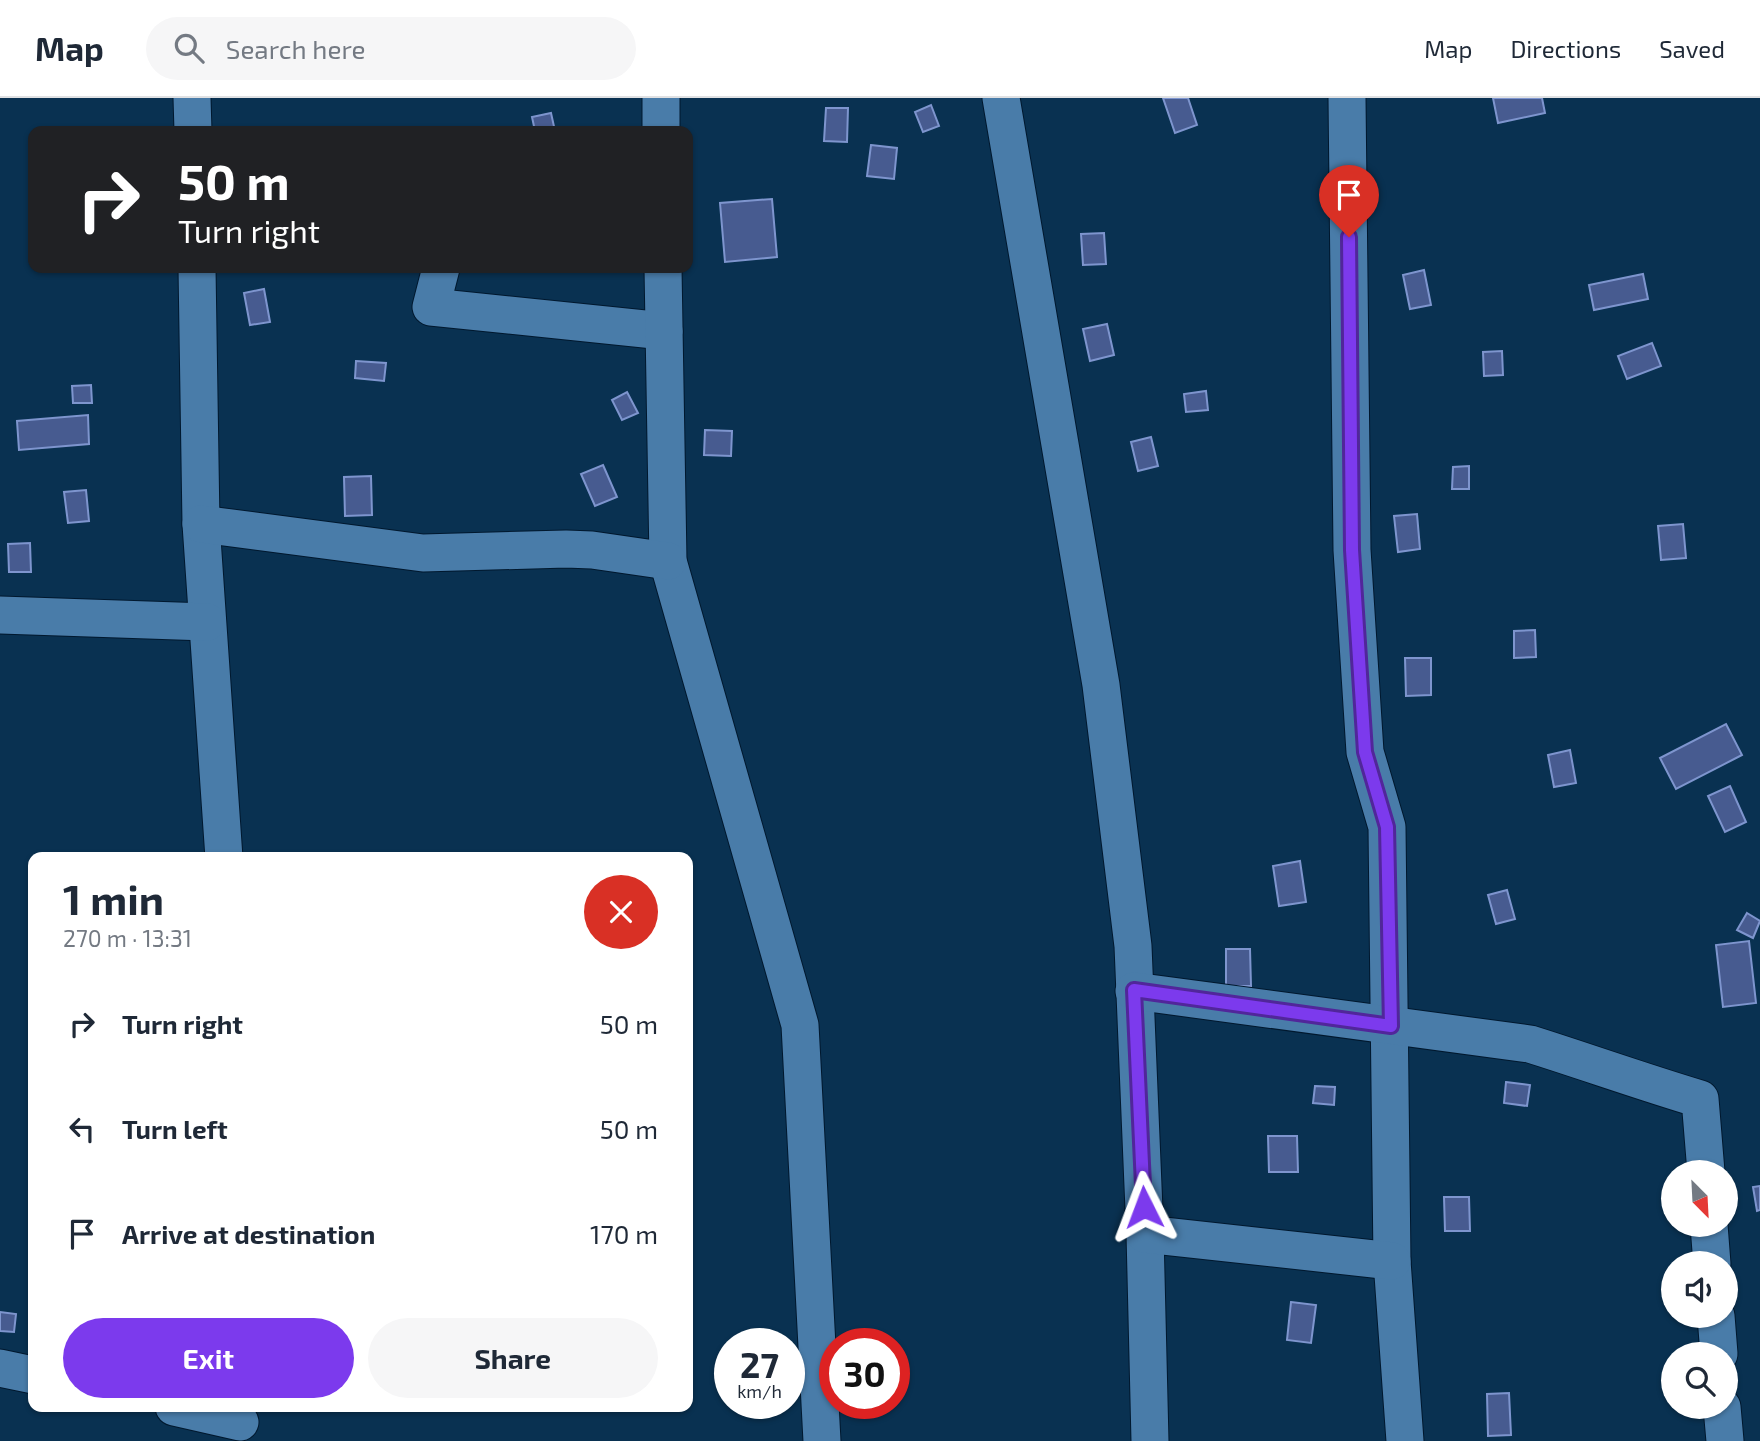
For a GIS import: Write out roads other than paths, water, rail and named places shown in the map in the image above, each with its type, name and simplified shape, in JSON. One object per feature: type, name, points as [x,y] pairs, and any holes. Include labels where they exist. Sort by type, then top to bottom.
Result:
[{"type":"street","points":[[192,98],[193,126]]},
{"type":"street","points":[[661,98],[661,126]]},
{"type":"street","points":[[1002,98],[1101,685],[1133,947],[1145,1234],[1150,1441]]},
{"type":"street","points":[[1347,98],[1352,550],[1365,752],[1387,827],[1392,1261],[1405,1441]]},
{"type":"street","points":[[197,273],[201,524],[224,852]]},
{"type":"street","points":[[440,273],[431,307],[664,331]]},
{"type":"street","points":[[663,273],[668,561],[800,1025],[822,1441]]},
{"type":"street","points":[[201,524],[423,552],[566,549],[668,561]]},
{"type":"street","points":[[0,615],[207,622]]},
{"type":"street","points":[[1134,990],[1530,1044],[1700,1099],[1705,1160]]},
{"type":"street","points":[[1145,1234],[1392,1261]]},
{"type":"street","points":[[0,1368],[28,1375]]},
{"type":"street","points":[[195,1412],[240,1423]]},
{"type":"street","points":[[1723,1419],[1725,1441]]}]
